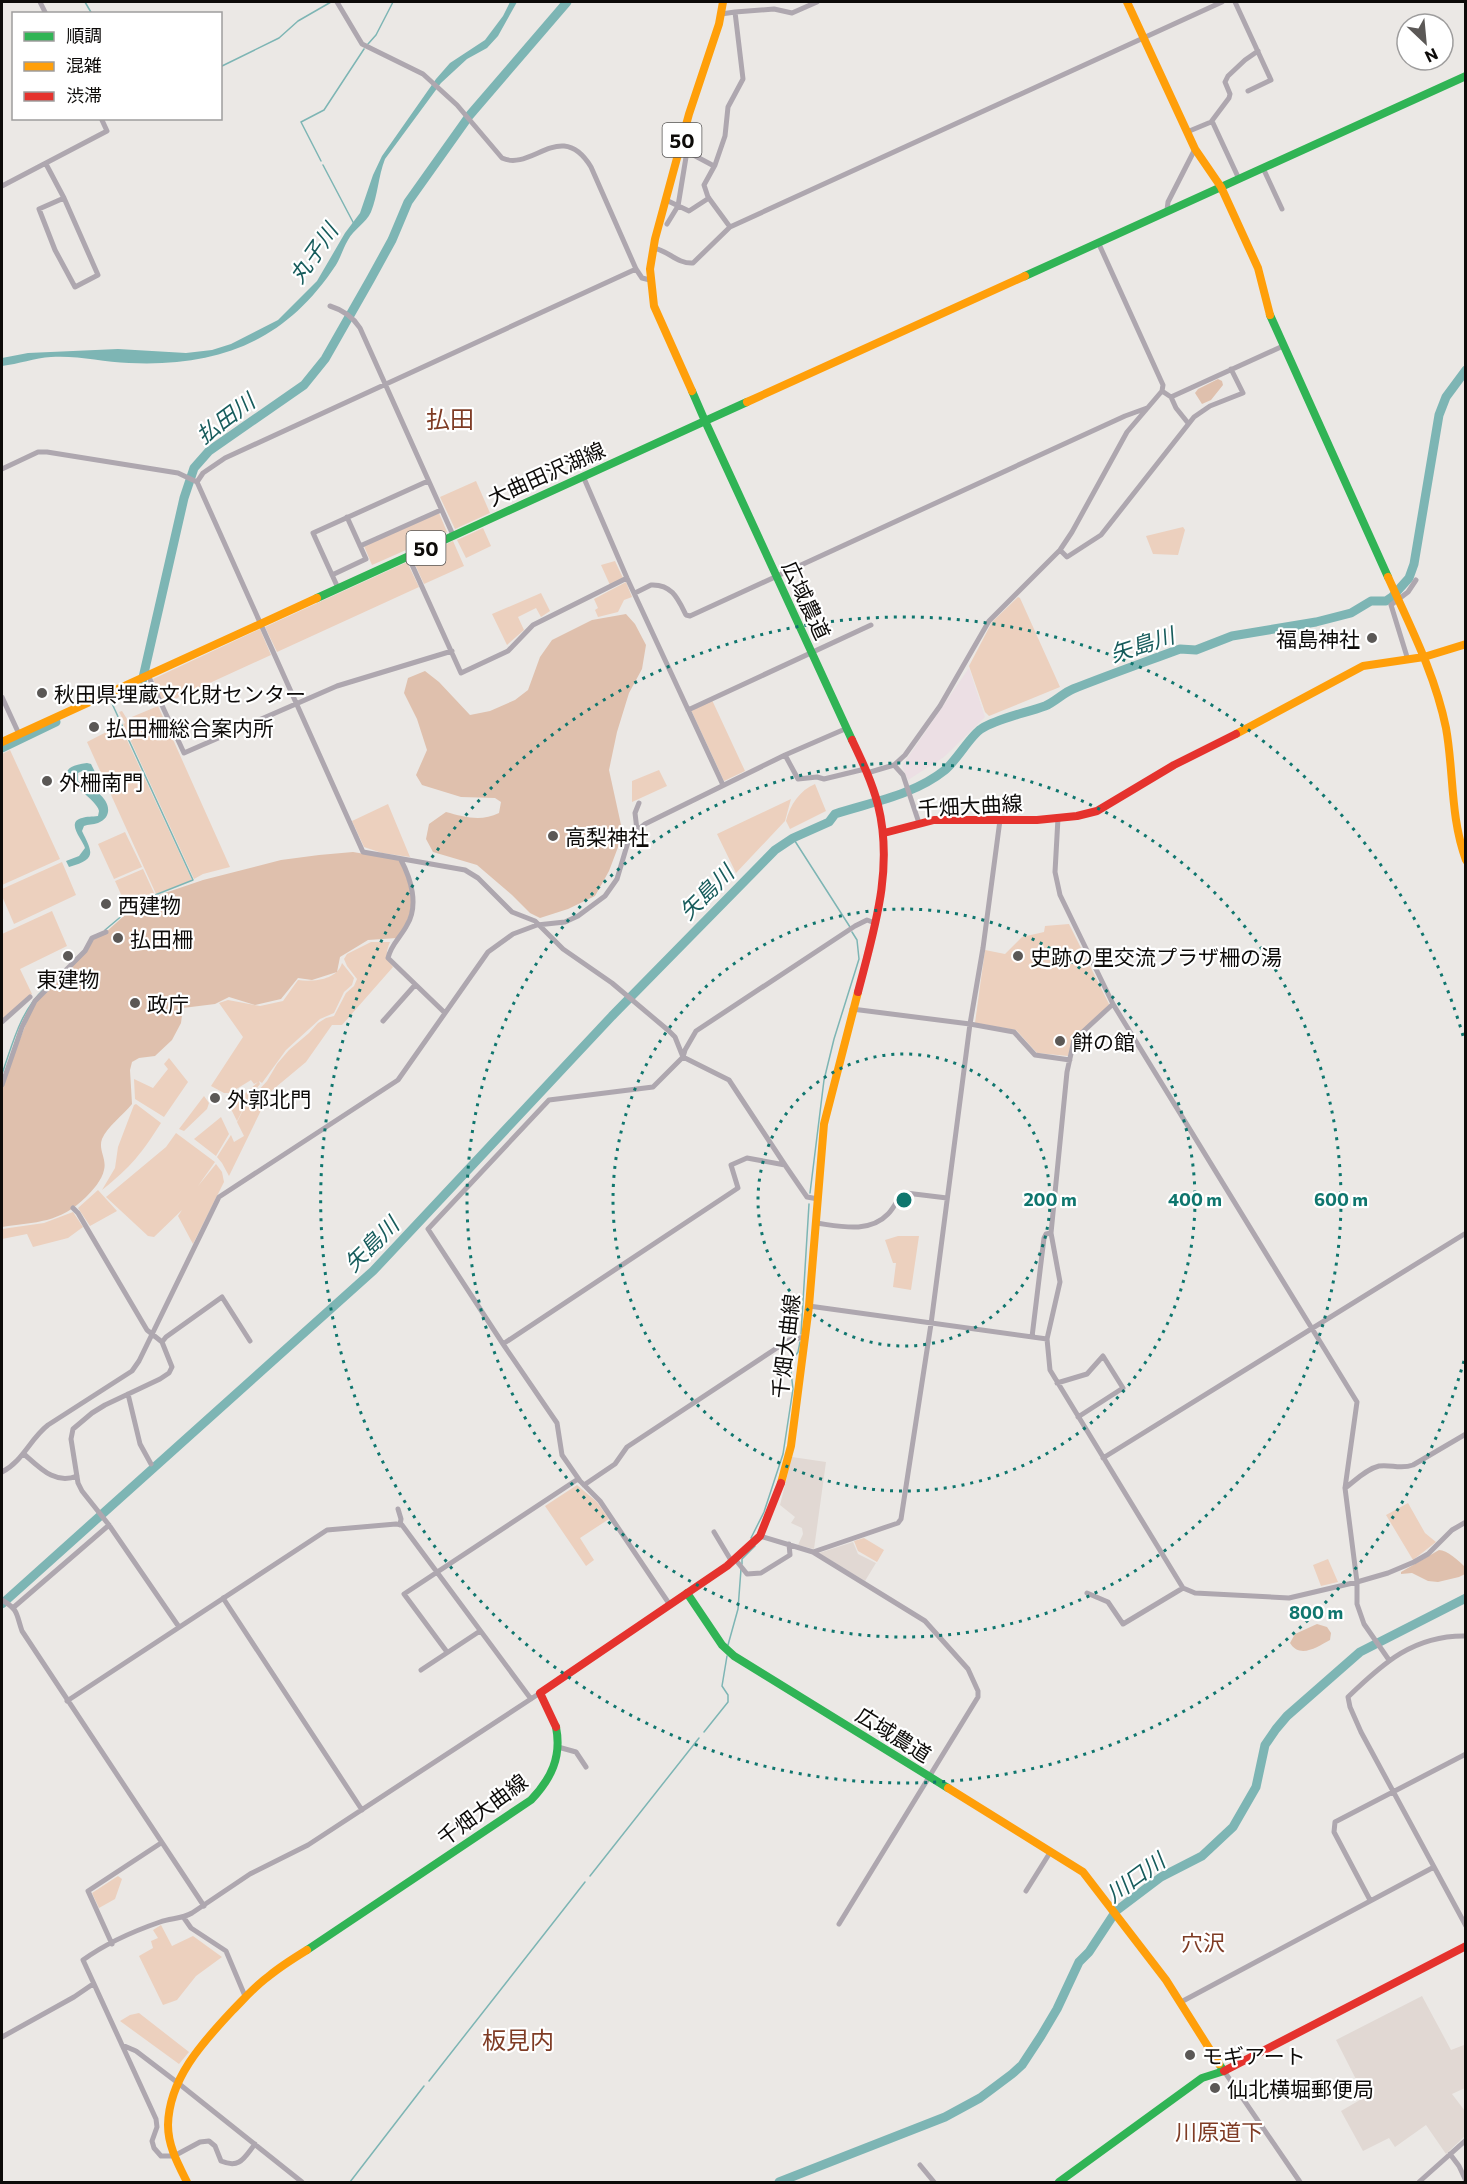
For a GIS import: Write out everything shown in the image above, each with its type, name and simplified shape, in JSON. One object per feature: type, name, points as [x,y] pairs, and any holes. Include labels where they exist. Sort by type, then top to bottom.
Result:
[{"type":"main road","name":"50","points":[[705,421],[654,306],[650,280],[653,248],[662,212],[683,150],[683,138],[723,2]]},
{"type":"main road","points":[[1127,2],[1195,149],[1221,187],[1258,268],[1270,315],[1283,346],[1425,657],[1446,732],[1458,838],[1466,860]]},
{"type":"main road","name":"大曲田沢湖線","points":[[2,742],[1466,75]]},
{"type":"main road","name":"広域農道","points":[[705,421],[866,771],[875,794],[884,832]]},
{"type":"main road","name":"千畑大曲線","points":[[187,2182],[174,2156],[168,2124],[171,2104],[178,2083],[197,2050],[245,1996],[268,1976],[533,1799],[549,1780],[558,1747],[556,1725],[540,1693],[735,1562],[760,1536],[780,1486],[792,1446],[809,1306],[824,1124],[882,893],[884,832],[934,820],[1058,818],[1097,811],[1174,765],[1299,702],[1363,666],[1425,657],[1466,644]]},
{"type":"main road","name":"広域農道","points":[[687,1593],[722,1646],[734,1656],[1083,1872],[1181,2002]]},
{"type":"main road","points":[[1059,2182],[1202,2078],[1224,2071],[1466,1946]]},
{"type":"main road","points":[[1181,2002],[1224,2071]]},
{"type":"street","points":[[337,2],[362,45],[423,74],[457,105],[502,158],[513,161],[563,146],[577,150],[584,156],[636,269],[642,278],[650,280]]},
{"type":"street","points":[[721,14],[774,9],[792,13],[817,2]]},
{"type":"street","points":[[653,248],[662,250],[682,262],[693,263],[730,227],[1222,2]]},
{"type":"street","points":[[1235,2],[1271,80],[1248,91]]},
{"type":"street","points":[[730,227],[709,198],[704,185],[725,136],[728,107],[743,79],[735,12]]},
{"type":"street","points":[[1187,132],[1212,121],[1229,98],[1230,94],[1225,82],[1228,76],[1258,51]]},
{"type":"street","points":[[2,186],[107,131],[102,120]]},
{"type":"street","points":[[1212,121],[1239,179]]},
{"type":"street","points":[[1167,210],[1168,202],[1195,149]]},
{"type":"street","points":[[667,224],[678,206],[682,188],[683,150],[714,166]]},
{"type":"street","points":[[46,164],[64,198],[98,275],[75,287],[55,250],[39,209],[64,198]]},
{"type":"street","points":[[1263,168],[1282,209]]},
{"type":"street","points":[[670,184],[682,188]]},
{"type":"street","points":[[666,200],[689,211],[709,198]]},
{"type":"street","points":[[662,212],[672,218]]},
{"type":"street","points":[[785,755],[798,779],[817,777],[824,779],[894,765],[905,755],[940,706],[988,621],[1060,550],[1127,432],[1162,391],[1163,385],[1098,242]]},
{"type":"street","points":[[196,482],[203,473],[225,458],[636,269]]},
{"type":"street","points":[[330,306],[342,311],[355,321],[453,535]]},
{"type":"street","points":[[1171,397],[1283,346]]},
{"type":"street","points":[[1060,550],[1067,557],[1101,535],[1188,423],[1202,410],[1243,393],[1231,369]]},
{"type":"street","points":[[1162,391],[1171,397],[1188,423]]},
{"type":"street","points":[[635,593],[651,585],[671,590],[675,593],[686,615],[690,616],[1125,416],[1149,408]]},
{"type":"street","points":[[2,469],[38,452],[47,452],[178,473],[196,482],[363,852],[465,870],[478,878],[512,912],[534,921],[565,950],[612,983],[672,1034],[683,1057],[729,1080],[807,1197],[818,1199]]},
{"type":"street","points":[[583,476],[627,579],[723,785]]},
{"type":"street","points":[[338,588],[314,533],[429,481]]},
{"type":"street","points":[[360,546],[441,510]]},
{"type":"street","points":[[332,575],[366,559],[348,517]]},
{"type":"street","points":[[408,556],[462,673],[508,651],[533,625],[627,579]]},
{"type":"street","points":[[1408,660],[1391,605],[1399,600],[1416,580]]},
{"type":"street","points":[[688,710],[871,625]]},
{"type":"street","points":[[146,675],[184,753],[337,687],[452,651]]},
{"type":"street","points":[[2,697],[19,734]]},
{"type":"street","points":[[2,1472],[24,1454],[38,1433],[48,1425],[132,1371],[192,1257],[219,1197],[398,1080],[488,952],[513,934],[537,925],[565,922],[578,916],[605,896],[617,879],[627,842],[645,824],[785,755],[845,729]]},
{"type":"street","points":[[894,765],[903,775],[919,823]]},
{"type":"street","points":[[637,830],[635,813],[639,803]]},
{"type":"street","points":[[1058,818],[1055,872],[1060,895],[1113,1004],[1357,1402],[1345,1488],[1357,1582],[1357,1604],[1368,1630],[1389,1660]]},
{"type":"street","points":[[813,1552],[898,1523],[901,1519],[931,1324],[970,1024],[983,948],[1000,820]]},
{"type":"street","points":[[401,860],[406,870],[413,906],[408,924],[389,951],[388,958],[445,1013]]},
{"type":"street","points":[[670,1605],[600,1501],[578,1479],[562,1455],[558,1423],[428,1229],[549,1100],[650,1089],[683,1057],[696,1031],[848,930],[867,920],[875,922]]},
{"type":"street","points":[[2,1085],[22,1027],[35,1001],[85,951],[92,938],[106,932]]},
{"type":"street","points":[[383,1020],[415,985]]},
{"type":"street","points":[[2,1022],[30,997]]},
{"type":"street","points":[[1113,1004],[1074,1040],[1067,1072],[1051,1233],[1060,1282],[1047,1339],[1050,1370],[1183,1588],[1195,1593],[1289,1598],[1357,1582],[1414,1562],[1428,1554],[1452,1530],[1466,1522]]},
{"type":"street","points":[[852,1009],[1014,1032],[1035,1055],[1070,1060]]},
{"type":"street","points":[[503,1344],[738,1188],[731,1165],[747,1158],[785,1165]]},
{"type":"street","points":[[816,1223],[861,1227],[885,1217],[899,1197],[906,1193],[947,1198]]},
{"type":"street","points":[[73,1208],[151,1334],[162,1342],[172,1367],[169,1373],[105,1405],[73,1429],[71,1439],[77,1476],[82,1491],[99,1511],[180,1627]]},
{"type":"street","points":[[1032,1337],[1044,1238],[1046,1234],[1051,1233]]},
{"type":"street","points":[[1103,1458],[1466,1233]]},
{"type":"street","points":[[162,1342],[222,1297],[250,1341]]},
{"type":"street","points":[[809,1306],[1047,1339]]},
{"type":"street","points":[[584,1485],[615,1464],[627,1447],[789,1340],[805,1338]]},
{"type":"street","points":[[1057,1383],[1087,1374],[1103,1356],[1123,1388],[1078,1417]]},
{"type":"street","points":[[128,1394],[140,1444],[151,1464]]},
{"type":"street","points":[[1345,1488],[1371,1468],[1380,1466],[1404,1468],[1413,1465],[1466,1434]]},
{"type":"street","points":[[24,1454],[54,1478],[72,1479],[77,1476]]},
{"type":"street","points":[[447,1652],[404,1594],[578,1479]]},
{"type":"street","points":[[398,1509],[400,1525],[531,1699]]},
{"type":"street","points":[[13,1607],[109,1525]]},
{"type":"street","points":[[68,1701],[327,1530],[400,1525]]},
{"type":"street","points":[[714,1532],[735,1562],[752,1575],[761,1573],[790,1556],[789,1544]]},
{"type":"street","points":[[760,1536],[813,1552],[926,1621],[968,1669],[978,1691],[978,1697],[839,1924]]},
{"type":"street","points":[[1087,1593],[1108,1602],[1123,1624],[1183,1588]]},
{"type":"street","points":[[223,1598],[362,1810]]},
{"type":"street","points":[[2,1600],[18,1613],[22,1631],[204,1905]]},
{"type":"street","points":[[421,1670],[480,1630]]},
{"type":"street","points":[[1466,1636],[1439,1637],[1415,1646],[1389,1660],[1368,1676],[1348,1697],[1361,1732],[1466,1926]]},
{"type":"street","points":[[255,2144],[242,2162],[238,2163],[228,2164],[221,2161],[210,2141],[200,2142],[174,2156],[161,2156],[154,2148],[152,2141],[157,2127],[156,2119],[83,1960],[162,1921],[184,1918],[250,1874],[308,1845],[540,1693]]},
{"type":"street","points":[[558,1747],[576,1752],[586,1767]]},
{"type":"street","points":[[1370,1900],[1334,1832],[1335,1822],[1466,1754]]},
{"type":"street","points":[[112,1944],[88,1891],[161,1843]]},
{"type":"street","points":[[1026,1891],[1052,1851]]},
{"type":"street","points":[[1181,2002],[1434,1866]]},
{"type":"street","points":[[184,1918],[191,1928],[226,1951],[245,1996]]},
{"type":"street","points":[[2,2037],[93,1984]]},
{"type":"street","points":[[122,2045],[136,2051],[178,2083],[255,2144],[298,2182]]},
{"type":"street","points":[[1224,2071],[1300,2182]]},
{"type":"street","points":[[1419,2182],[1466,2140]]},
{"type":"street","points":[[1450,2154],[1459,2166],[1465,2182]]},
{"type":"street","points":[[1459,2166],[1466,2163]]},
{"type":"street","points":[[920,2165],[934,2182]]},
{"type":"shaded area","points":[[1218,379],[1223,385],[1211,400],[1202,404],[1195,393],[1198,389]]},
{"type":"shaded area","points":[[476,481],[490,513],[455,529],[440,497]]},
{"type":"shaded area","points":[[439,513],[447,532],[372,565],[364,546]]},
{"type":"shaded area","points":[[1183,527],[1185,530],[1178,555],[1153,554],[1146,536]]},
{"type":"shaded area","points":[[483,528],[491,546],[466,558],[457,540]]},
{"type":"shaded area","points":[[453,541],[464,566],[424,584],[413,560]]},
{"type":"shaded area","points":[[615,561],[623,578],[610,585],[601,565]]},
{"type":"shaded area","points":[[407,562],[419,587],[277,652],[265,627]]},
{"type":"shaded area","points":[[626,582],[632,597],[624,600],[618,612],[598,617],[595,610],[598,608],[594,599]]},
{"type":"shaded area","points":[[541,593],[550,611],[541,617],[536,608],[518,617],[524,630],[507,645],[492,614]]},
{"type":"shaded area","points":[[1018,597],[1060,687],[989,716],[985,712],[969,666],[992,622]]},
{"type":"shaded area","points":[[626,614],[635,624],[646,645],[642,669],[629,693],[617,732],[609,770],[623,834],[609,871],[595,896],[568,909],[540,918],[530,913],[477,865],[433,852],[426,839],[429,824],[446,812],[472,818],[492,816],[499,813],[501,802],[495,798],[461,797],[422,785],[416,775],[427,750],[417,719],[404,693],[408,678],[425,671],[439,682],[470,715],[490,711],[515,700],[528,690],[540,657],[552,640],[592,620]]},
{"type":"shaded area","points":[[260,629],[271,655],[164,704],[153,679]]},
{"type":"shaded area","points":[[969,668],[985,717],[944,757],[908,780],[902,766]]},
{"type":"shaded area","points":[[712,700],[745,771],[724,781],[691,710]]},
{"type":"shaded area","points":[[158,706],[230,867],[203,874],[194,879],[119,712],[122,711],[127,719]]},
{"type":"shaded area","points":[[120,725],[192,880],[156,894],[87,742]]},
{"type":"shaded area","points":[[10,750],[60,859],[2,885],[2,754]]},
{"type":"shaded area","points":[[659,770],[667,786],[632,802],[632,781]]},
{"type":"shaded area","points":[[815,784],[826,811],[790,829],[786,821],[790,809],[800,794]]},
{"type":"shaded area","points":[[791,799],[785,821],[736,873],[717,834]]},
{"type":"shaded area","points":[[388,804],[410,857],[382,853],[364,847],[352,821]]},
{"type":"shaded area","points":[[125,832],[142,867],[114,879],[98,844]]},
{"type":"shaded area","points":[[353,852],[401,860],[408,882],[411,908],[397,938],[368,940],[340,957],[337,972],[312,980],[298,978],[281,999],[255,1005],[229,997],[215,1004],[183,1008],[181,1023],[172,1040],[155,1056],[139,1058],[132,1062],[130,1070],[132,1104],[102,1139],[104,1170],[94,1188],[76,1206],[57,1217],[2,1227],[2,1085],[35,1001],[85,951],[92,938],[106,932],[125,915],[159,895],[203,880],[281,860]]},
{"type":"shaded area","points":[[62,862],[76,895],[14,924],[2,896],[2,889]]},
{"type":"shaded area","points":[[143,869],[155,895],[128,910],[115,881]]},
{"type":"shaded area","points":[[52,911],[67,946],[20,969],[32,994],[2,1020],[2,934]]},
{"type":"shaded area","points":[[1069,924],[1110,1006],[1073,1038],[1068,1056],[1037,1053],[1016,1030],[975,1023],[985,950],[1005,954],[1022,937],[1044,932],[1045,926]]},
{"type":"shaded area","points":[[371,942],[390,942],[387,955],[393,967],[342,1025],[332,1025],[306,1062],[270,1092],[229,1176],[217,1157],[231,1135],[234,1142],[244,1136],[237,1122],[246,1104],[267,1081],[289,1050],[318,1023],[334,1016],[346,993],[354,986],[357,979],[344,959],[347,954]]},
{"type":"shaded area","points":[[342,963],[354,978],[334,1013],[320,1019],[286,1050],[262,1083],[259,1081],[260,1084],[249,1098],[237,1121],[230,1107],[258,1082],[254,1084],[251,1080],[230,1093],[224,1093],[211,1086],[243,1037],[219,1003],[228,1000],[260,1006],[283,1001],[298,980],[324,979],[335,973]]},
{"type":"shaded area","points":[[169,1058],[188,1082],[164,1117],[135,1099],[134,1079],[153,1088],[168,1069],[164,1064]]},
{"type":"shaded area","points":[[204,1096],[209,1103],[207,1109],[184,1131],[179,1129]]},
{"type":"shaded area","points":[[136,1104],[161,1123],[135,1159],[102,1190],[115,1168],[118,1147]]},
{"type":"shaded area","points":[[221,1117],[229,1134],[216,1156],[194,1139]]},
{"type":"shaded area","points":[[176,1133],[215,1162],[198,1186],[216,1164],[222,1172],[224,1182],[193,1244],[178,1216],[182,1210],[154,1237],[148,1236],[106,1197],[166,1147]]},
{"type":"shaded area","points":[[98,1190],[117,1211],[90,1226],[78,1208]]},
{"type":"shaded area","points":[[73,1212],[83,1227],[68,1238],[33,1247],[27,1234],[2,1239],[2,1229],[44,1223]]},
{"type":"shaded area","points":[[898,1236],[919,1236],[911,1290],[893,1287],[896,1263],[893,1263],[885,1240]]},
{"type":"shaded area","points":[[792,1457],[826,1462],[814,1549],[798,1545],[803,1534],[802,1528],[791,1523],[795,1517],[780,1505]]},
{"type":"shaded area","points":[[577,1485],[597,1502],[609,1519],[580,1538],[594,1560],[586,1566],[545,1506]]},
{"type":"shaded area","points":[[1408,1503],[1425,1533],[1436,1542],[1413,1560],[1386,1515]]},
{"type":"shaded area","points":[[864,1538],[884,1550],[877,1562],[858,1551],[854,1541]]},
{"type":"shaded area","points":[[853,1542],[858,1554],[876,1563],[865,1581],[819,1553]]},
{"type":"shaded area","points":[[1439,1550],[1460,1562],[1465,1567],[1465,1574],[1438,1582],[1428,1581],[1412,1573],[1401,1574],[1401,1572]]},
{"type":"shaded area","points":[[1328,1559],[1338,1582],[1321,1586],[1313,1565]]},
{"type":"shaded area","points":[[1317,1624],[1327,1627],[1331,1633],[1330,1640],[1309,1650],[1294,1648],[1290,1643],[1295,1634]]},
{"type":"shaded area","points":[[118,1876],[122,1879],[115,1899],[99,1908],[92,1893]]},
{"type":"shaded area","points":[[161,1925],[172,1946],[193,1936],[222,1957],[196,1976],[177,2000],[163,2005],[139,1956],[153,1948],[151,1941],[158,1938],[153,1930]]},
{"type":"shaded area","points":[[1422,1996],[1451,2050],[1464,2045],[1465,2048],[1465,2088],[1452,2094],[1465,2111],[1465,2136],[1446,2154],[1426,2125],[1395,2147],[1389,2138],[1363,2151],[1341,2111],[1365,2097],[1336,2040]]},
{"type":"shaded area","points":[[139,2013],[189,2052],[179,2064],[120,2021]]},
{"type":"water","points":[[510,2],[517,2],[498,36],[487,48],[467,59],[441,83],[385,159],[371,212],[346,243],[336,265],[295,313],[272,331],[221,354],[192,360],[129,363],[51,357],[2,366],[2,358],[28,353],[118,349],[186,353],[212,350],[231,344],[278,320],[317,281],[345,233],[360,213],[382,156],[436,79],[450,63],[485,40],[503,16]]},
{"type":"water","points":[[91,764],[96,774],[82,771],[78,773],[78,781],[102,797],[107,805],[108,813],[98,823],[84,826],[82,831],[90,854],[85,861],[69,867],[66,861],[79,856],[85,848],[76,832],[75,823],[84,817],[98,816],[99,811],[96,805],[68,777],[68,771],[73,766]]},
{"type":"waterway","points":[[85,2],[91,12]]},
{"type":"waterway","points":[[222,66],[279,38],[298,21],[331,2]]},
{"type":"waterway","points":[[368,44],[376,35],[393,2]]},
{"type":"waterway","name":"払田川","points":[[469,116],[567,2]]},
{"type":"waterway","points":[[321,161],[301,122],[324,110],[364,49]]},
{"type":"waterway","name":"払田川","points":[[142,682],[184,498],[194,468],[209,451],[304,385],[325,359],[392,240],[408,202],[467,119]]},
{"type":"waterway","points":[[323,165],[354,224]]},
{"type":"waterway","name":"矢島川","points":[[2,1604],[373,1271],[612,1016],[775,850],[793,838],[829,822],[835,814],[892,797],[933,779],[945,770],[981,729],[1045,706],[1073,689],[1180,649],[1196,650],[1232,636],[1316,622],[1351,613],[1371,601],[1386,601],[1392,597],[1409,578],[1414,564],[1439,415],[1446,397],[1466,370]]},
{"type":"waterway","points":[[105,930],[124,914],[155,895],[193,880],[109,697]]},
{"type":"waterway","name":"払田川","points":[[2,748],[56,722]]},
{"type":"waterway","points":[[793,838],[850,927]]},
{"type":"waterway","points":[[810,1193],[824,1080],[859,959],[857,940],[852,932]]},
{"type":"waterway","points":[[2,1074],[23,1017],[45,988]]},
{"type":"waterway","points":[[801,1334],[809,1204]]},
{"type":"waterway","points":[[751,1538],[764,1512],[783,1454],[793,1389],[790,1364],[798,1352],[800,1342]]},
{"type":"waterway","points":[[742,1564],[742,1559],[755,1546]]},
{"type":"waterway","points":[[728,1645],[738,1609],[741,1569]]},
{"type":"waterway","name":"川口川","points":[[779,2182],[945,2117],[980,2098],[1012,2074],[1022,2065],[1041,2036],[1057,2009],[1079,1962],[1089,1952],[1116,1911],[1161,1877],[1202,1856],[1233,1827],[1256,1787],[1265,1745],[1287,1716],[1360,1652],[1466,1598]]},
{"type":"waterway","points":[[704,1732],[728,1702],[728,1695],[722,1686],[727,1656]]},
{"type":"waterway","points":[[590,1876],[699,1738]]},
{"type":"waterway","points":[[429,2081],[585,1882]]},
{"type":"waterway","points":[[350,2182],[424,2086]]},
{"type":"traffic: fast","points":[[1025,276],[1466,76]]},
{"type":"traffic: fast","points":[[1270,315],[1388,577]]},
{"type":"traffic: fast","points":[[317,598],[705,421],[692,391]]},
{"type":"traffic: fast","points":[[747,402],[705,421],[852,740]]},
{"type":"traffic: fast","points":[[687,1593],[722,1645],[734,1656],[948,1788]]},
{"type":"traffic: fast","points":[[307,1950],[531,1800],[544,1784],[553,1767],[557,1748],[556,1727]]},
{"type":"traffic: fast","points":[[1059,2182],[1202,2078],[1224,2071],[1219,2064]]},
{"type":"traffic: slow","points":[[692,391],[654,306],[650,269],[655,239],[689,114],[719,24],[723,2]]},
{"type":"traffic: slow","points":[[1127,2],[1195,149],[1221,187],[1258,268],[1270,315]]},
{"type":"traffic: slow","points":[[747,402],[1025,276]]},
{"type":"traffic: slow","points":[[1388,577],[1421,651],[1441,708],[1446,728],[1457,827],[1466,860]]},
{"type":"traffic: slow","points":[[2,742],[317,598]]},
{"type":"traffic: slow","points":[[1236,734],[1363,666],[1424,657],[1466,644]]},
{"type":"traffic: slow","points":[[781,1483],[791,1446],[809,1306],[824,1124],[858,992]]},
{"type":"traffic: slow","points":[[948,1788],[1083,1872],[1166,1980],[1219,2064]]},
{"type":"traffic: slow","points":[[187,2182],[174,2155],[168,2133],[170,2108],[181,2077],[209,2036],[232,2011],[264,1980],[307,1950]]},
{"type":"traffic: jam","points":[[884,833],[934,820],[1037,820],[1077,816],[1097,811],[1174,765],[1236,734]]},
{"type":"traffic: jam","points":[[852,740],[870,780],[878,805],[884,852],[876,922],[858,992]]},
{"type":"traffic: jam","points":[[556,1727],[540,1693],[727,1566],[760,1536],[781,1483]]},
{"type":"traffic: jam","points":[[1224,2071],[1466,1946]]},
{"type":"place","name":"福島神社","points":[[1372,638]]},
{"type":"place","name":"秋田県埋蔵文化財センター","points":[[42,693]]},
{"type":"place","name":"払田柵総合案内所","points":[[94,727]]},
{"type":"place","name":"外柵南門","points":[[47,781]]},
{"type":"place","name":"高梨神社","points":[[553,836]]},
{"type":"place","name":"西建物","points":[[106,904]]},
{"type":"place","name":"払田柵","points":[[118,938]]},
{"type":"place","name":"東建物","points":[[68,956]]},
{"type":"place","name":"史跡の里交流プラザ柵の湯","points":[[1018,956]]},
{"type":"place","name":"政庁","points":[[135,1003]]},
{"type":"place","name":"餅の館","points":[[1060,1041]]},
{"type":"place","name":"外郭北門","points":[[215,1098]]},
{"type":"place","name":"モギアート","points":[[1190,2055]]},
{"type":"place","name":"仙北横堀郵便局","points":[[1215,2088]]},
{"type":"district","name":"払田","points":[[450,418]]},
{"type":"district","name":"穴沢","points":[[1203,1942]]},
{"type":"district","name":"板見内","points":[[518,2039]]},
{"type":"district","name":"川原道下","points":[[1219,2131]]},
{"type":"water label","name":"丸子川","points":[[313,253]]}]
